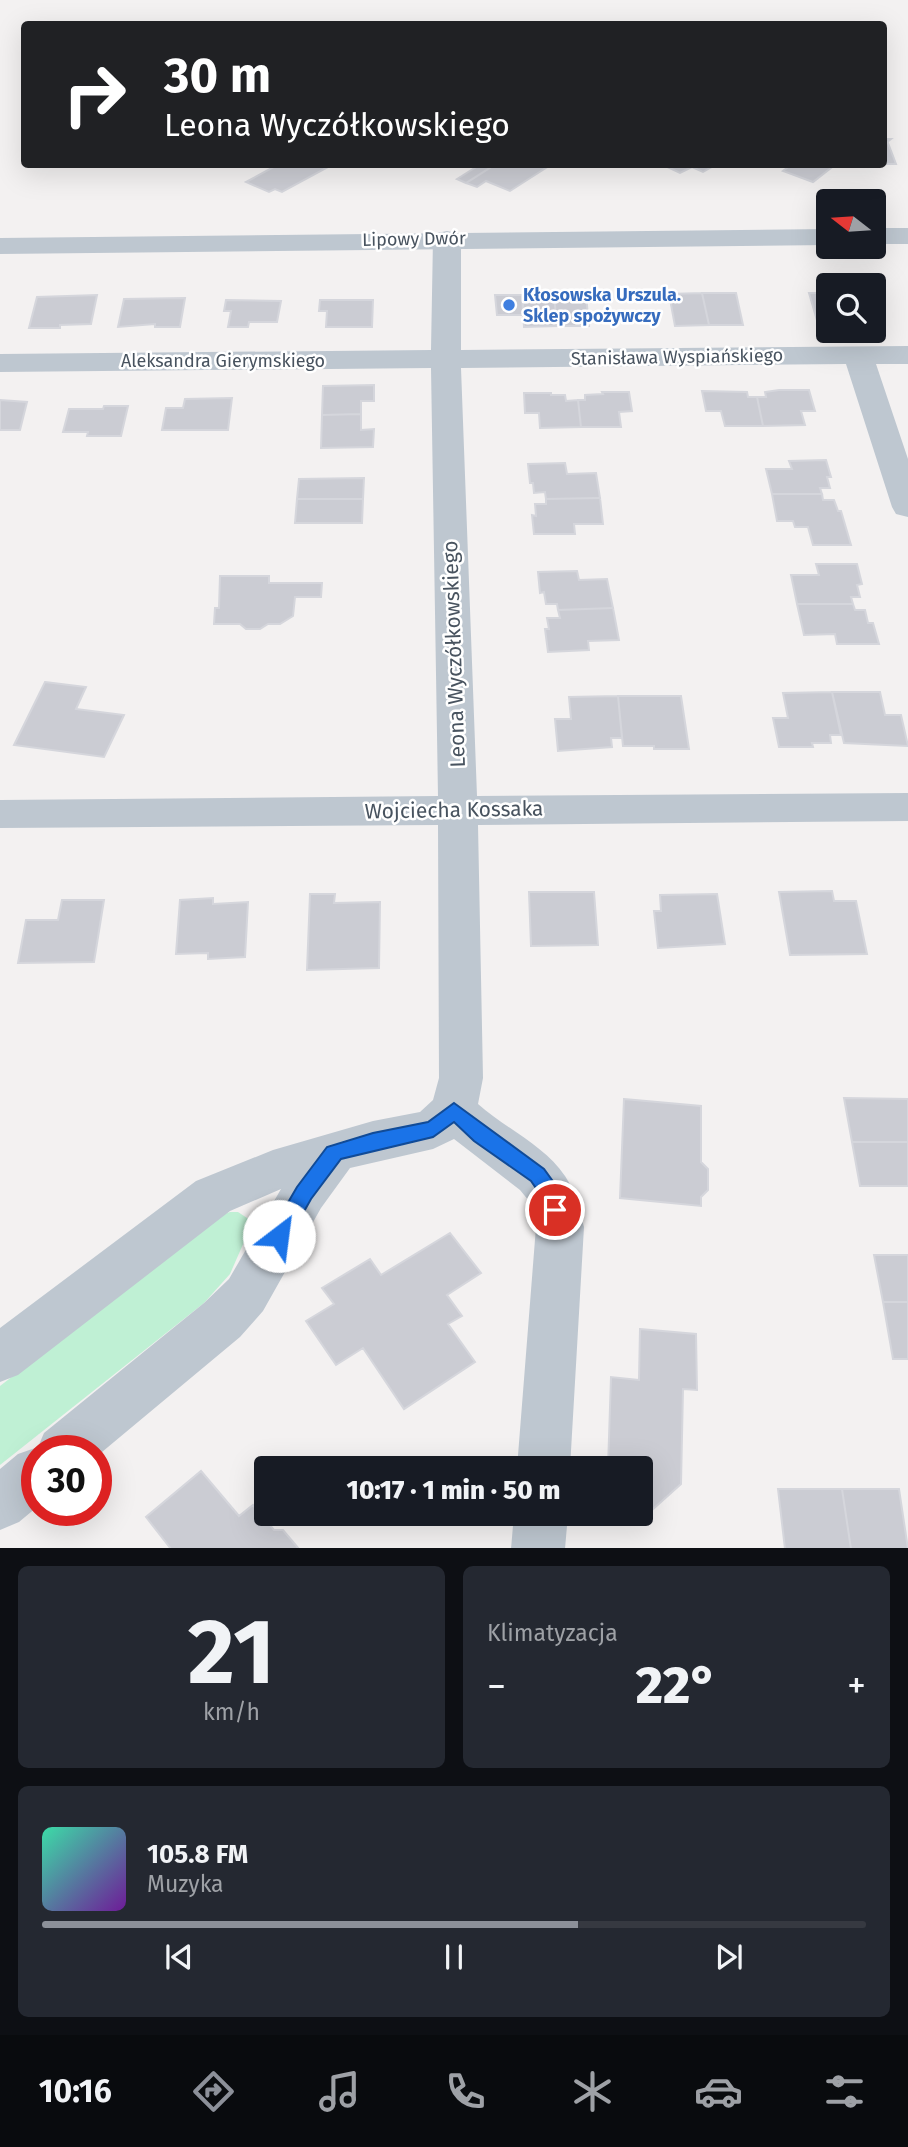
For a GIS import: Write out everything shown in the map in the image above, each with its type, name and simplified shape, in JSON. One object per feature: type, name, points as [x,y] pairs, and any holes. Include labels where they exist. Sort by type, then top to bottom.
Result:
[{"type":"street","points":[[886,236],[908,236]]},
{"type":"street","name":"Lipowy Dwór","points":[[0,246],[447,239],[816,237]]},
{"type":"street","name":"Leona Wyczółkowskiego","points":[[447,239],[446,360],[458,809],[461,1078],[454,1111]]},
{"type":"street","points":[[858,355],[908,507]]},
{"type":"street","name":"Stanisława Wyspiańskiego","points":[[446,360],[908,355]]},
{"type":"street","name":"Aleksandra Gierymskiego","points":[[0,363],[446,360]]},
{"type":"street","name":"Wojciecha Kossaka","points":[[0,814],[172,815],[458,809],[908,807]]},
{"type":"street","points":[[0,1358],[213,1196],[272,1171],[373,1141],[433,1129],[454,1111],[481,1135],[537,1175],[550,1193],[560,1227],[545,1456]]},
{"type":"street","points":[[82,1435],[222,1320],[246,1294],[304,1193],[334,1153]]},
{"type":"street","points":[[0,1503],[21,1486]]},
{"type":"street","points":[[538,1548],[540,1526]]},
{"type":"green space","points":[[238,1212],[250,1220],[251,1226],[230,1274],[204,1303],[38,1435],[21,1435],[21,1448],[0,1465],[0,1386],[222,1215]]},
{"type":"building","points":[[887,143],[888,143],[896,164],[887,164]]},
{"type":"building","points":[[272,168],[326,168],[282,192],[275,189],[269,192],[246,182]]},
{"type":"building","points":[[475,168],[490,168],[466,183],[457,179]]},
{"type":"building","points":[[490,168],[546,168],[510,191],[486,181],[477,187],[466,183]]},
{"type":"building","points":[[669,168],[690,168],[680,173]]},
{"type":"building","points":[[694,168],[710,168],[703,172]]},
{"type":"building","points":[[787,168],[831,168],[813,182],[783,171]]},
{"type":"building","points":[[702,293],[736,293],[743,325],[709,325]]},
{"type":"building","points":[[702,293],[709,325],[675,326],[669,294]]},
{"type":"building","points":[[809,293],[816,293],[816,317]]},
{"type":"building","points":[[97,295],[91,324],[29,328],[37,297]]},
{"type":"building","name":"Kłosowska Urszula. Sklep spożywczy","points":[[495,295],[522,295],[524,315],[497,315]]},
{"type":"building","points":[[522,295],[554,295],[557,326],[524,327]]},
{"type":"building","points":[[554,295],[586,295],[589,326],[557,326]]},
{"type":"building","points":[[185,298],[180,327],[155,327],[155,324],[118,327],[124,299]]},
{"type":"building","points":[[226,300],[281,301],[277,322],[249,322],[248,327],[228,327],[231,311],[224,311]]},
{"type":"building","points":[[320,300],[373,300],[372,327],[326,327],[327,311],[319,311]]},
{"type":"building","points":[[374,385],[374,401],[361,401],[361,414],[322,415],[323,386]]},
{"type":"building","points":[[809,390],[815,411],[801,411],[805,425],[763,426],[757,397],[766,397],[765,392]]},
{"type":"building","points":[[702,391],[747,392],[748,397],[757,397],[763,426],[725,426],[721,411],[706,411]]},
{"type":"building","points":[[602,392],[629,392],[632,411],[619,412],[621,427],[581,427],[578,400],[585,400],[585,395],[603,394]]},
{"type":"building","points":[[524,393],[551,393],[565,395],[566,401],[578,400],[581,427],[540,428],[539,413],[525,413]]},
{"type":"building","points":[[232,398],[228,430],[162,430],[166,408],[183,408],[185,399]]},
{"type":"building","points":[[0,400],[27,402],[20,430],[0,430]]},
{"type":"building","points":[[104,406],[128,406],[121,436],[87,436],[88,432],[63,432],[69,409],[103,409]]},
{"type":"building","points":[[361,414],[361,430],[374,429],[373,447],[321,448],[322,415]]},
{"type":"building","points":[[826,460],[831,477],[827,477],[830,488],[820,488],[822,494],[772,494],[766,469],[792,469],[789,461]]},
{"type":"building","points":[[565,463],[567,474],[596,473],[600,498],[546,499],[545,492],[534,493],[528,464]]},
{"type":"building","points":[[364,478],[363,499],[297,499],[299,479]]},
{"type":"building","points":[[772,494],[822,494],[823,500],[834,500],[838,511],[841,511],[851,545],[813,545],[808,527],[795,527],[793,521],[777,521]]},
{"type":"building","points":[[600,498],[603,524],[574,524],[575,534],[534,534],[532,515],[536,516],[535,504],[546,504],[546,499]]},
{"type":"building","points":[[297,499],[363,499],[362,523],[295,523]]},
{"type":"building","points":[[816,564],[857,564],[862,584],[857,585],[860,597],[851,597],[853,604],[797,604],[791,575],[819,575]]},
{"type":"building","points":[[577,571],[579,580],[607,579],[613,608],[558,610],[557,604],[546,604],[544,592],[540,593],[538,572]]},
{"type":"building","points":[[220,576],[269,576],[269,583],[322,583],[321,597],[295,597],[293,616],[280,624],[246,629],[240,624],[214,624],[215,608],[219,608]]},
{"type":"building","points":[[797,604],[853,604],[855,610],[865,610],[868,623],[873,623],[879,644],[837,644],[835,634],[804,635]]},
{"type":"building","points":[[613,608],[619,640],[588,641],[589,650],[548,652],[545,629],[549,629],[547,618],[560,618],[558,610]]},
{"type":"building","points":[[45,682],[86,687],[76,709],[124,715],[104,757],[14,745]]},
{"type":"building","points":[[832,692],[880,692],[885,715],[901,715],[908,746],[844,743]]},
{"type":"building","points":[[832,692],[841,735],[830,735],[831,743],[812,743],[813,747],[779,747],[773,718],[788,718],[783,693]]},
{"type":"building","points":[[618,696],[622,738],[611,738],[612,747],[558,751],[555,719],[571,719],[569,697]]},
{"type":"building","points":[[618,696],[681,696],[689,749],[623,746]]},
{"type":"building","points":[[832,891],[834,901],[856,901],[867,954],[790,955],[779,892]]},
{"type":"building","points":[[529,892],[594,892],[598,945],[531,946]]},
{"type":"building","points":[[310,894],[335,894],[334,903],[380,902],[379,968],[307,970]]},
{"type":"building","points":[[717,894],[725,944],[658,948],[654,911],[661,911],[660,895]]},
{"type":"building","points":[[213,898],[213,904],[248,902],[245,957],[208,959],[208,953],[176,954],[180,900]]},
{"type":"building","points":[[62,900],[104,900],[94,962],[18,963],[26,920],[58,920]]},
{"type":"building","points":[[844,1098],[908,1099],[908,1142],[852,1142]]},
{"type":"building","points":[[624,1099],[701,1106],[701,1162],[708,1169],[708,1190],[701,1197],[701,1206],[620,1198]]},
{"type":"building","points":[[852,1142],[908,1142],[908,1186],[860,1186]]},
{"type":"building","points":[[450,1233],[481,1273],[447,1295],[462,1316],[448,1324],[475,1362],[404,1409],[363,1348],[336,1365],[306,1321],[334,1304],[322,1288],[370,1259],[381,1275]]},
{"type":"building","points":[[874,1255],[908,1255],[908,1302],[883,1302]]},
{"type":"building","points":[[883,1302],[908,1302],[908,1359],[893,1359]]},
{"type":"building","points":[[640,1329],[696,1334],[697,1390],[683,1389],[681,1484],[653,1509],[653,1456],[608,1456],[611,1377],[639,1380]]},
{"type":"building","points":[[201,1471],[239,1516],[253,1505],[254,1526],[271,1526],[274,1530],[283,1530],[298,1548],[170,1548],[146,1517]]},
{"type":"building","points":[[778,1489],[842,1489],[851,1548],[785,1548]]},
{"type":"building","points":[[842,1489],[899,1489],[908,1548],[851,1548]]},
{"type":"place","name":"Kłosowska Urszula. Sklep spożywczy","points":[[509,305]]},
{"type":"route","points":[[279,1236],[304,1193],[334,1153],[373,1141],[433,1129],[454,1111],[481,1135],[537,1175],[550,1193],[555,1210]]}]
